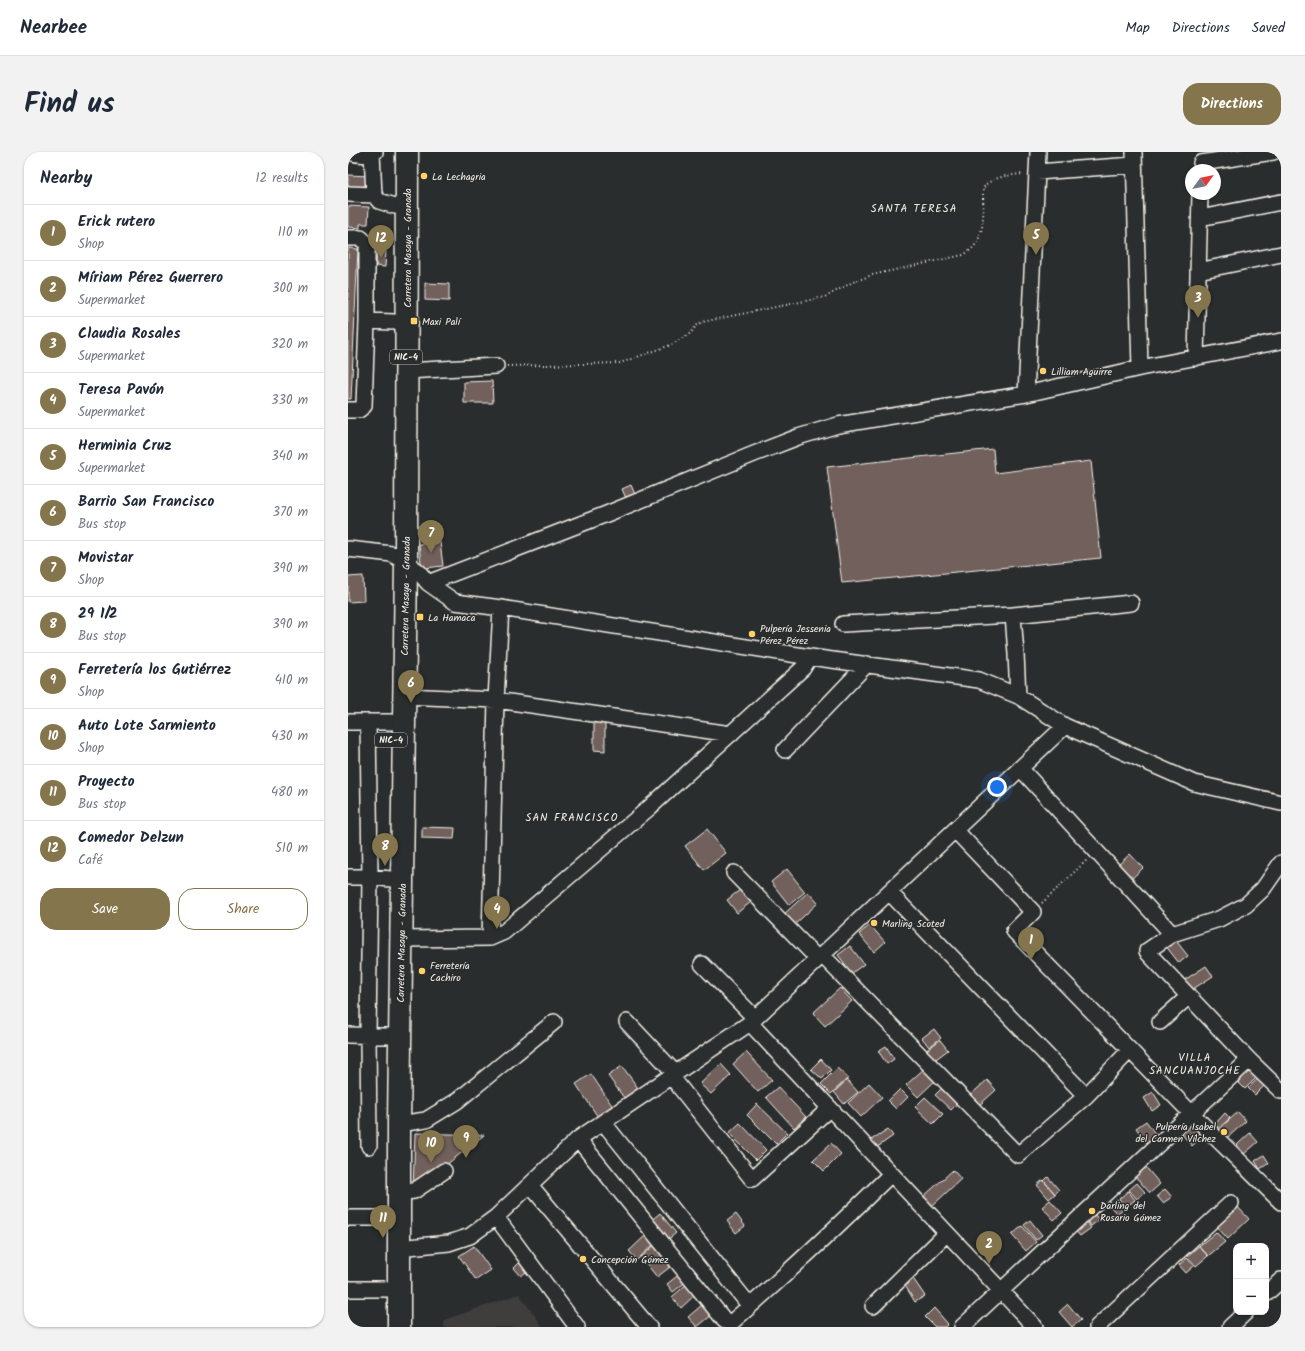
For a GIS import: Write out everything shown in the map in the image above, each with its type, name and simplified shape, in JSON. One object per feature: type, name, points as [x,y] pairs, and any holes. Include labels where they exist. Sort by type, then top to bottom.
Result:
[{"type":"highway","name":"Carretera Masaya - Granada","points":[[395,152],[394,322],[399,558],[404,696],[398,1193],[399,1327]]},
{"type":"highway","name":"Carretera Masaya - Granada","points":[[388,1327],[388,1218],[378,1036],[380,878],[391,722],[406,371],[407,152]]},
{"type":"street","points":[[348,152],[358,155],[373,153],[374,194],[379,201],[395,206]]},
{"type":"street","points":[[1026,394],[1038,152]]},
{"type":"street","points":[[1201,162],[1273,152]]},
{"type":"street","points":[[1037,172],[1134,158],[1140,368]]},
{"type":"street","points":[[348,194],[374,194]]},
{"type":"street","points":[[1196,358],[1200,200]]},
{"type":"street","points":[[1200,218],[1281,202]]},
{"type":"street","points":[[348,238],[362,238],[367,244],[367,321],[364,406],[359,410],[348,410]]},
{"type":"street","points":[[1198,271],[1281,254]]},
{"type":"street","points":[[367,321],[394,322]]},
{"type":"street","points":[[428,583],[798,437],[838,425],[1026,394],[1140,368],[1281,341]]},
{"type":"street","points":[[406,371],[496,366]]},
{"type":"street","points":[[348,549],[399,558],[418,571],[428,583],[455,602],[810,657],[979,680],[1018,696],[1065,726],[1194,783],[1281,803]]},
{"type":"street","points":[[843,624],[1013,614],[1130,603]]},
{"type":"street","points":[[490,938],[496,700],[501,608]]},
{"type":"street","points":[[1013,614],[1018,696]]},
{"type":"street","points":[[402,939],[490,938],[504,932],[649,808],[803,668],[810,657]]},
{"type":"street","points":[[785,750],[867,664]]},
{"type":"street","points":[[404,696],[496,700],[731,734]]},
{"type":"street","points":[[348,722],[391,722]]},
{"type":"street","points":[[348,877],[380,878],[368,722]]},
{"type":"street","points":[[398,1248],[449,1243],[470,1236],[496,1217],[578,1139],[752,1021],[1065,726]]},
{"type":"street","points":[[1020,768],[1172,934]]},
{"type":"street","points":[[955,830],[1033,912],[1014,931],[1192,1114],[1281,1202]]},
{"type":"street","points":[[1281,863],[1263,889],[1246,905],[1219,919],[1172,934],[1147,951],[1249,1060],[1281,1091]]},
{"type":"street","points":[[734,873],[1018,1155],[1086,1096],[1130,1050]]},
{"type":"street","points":[[889,892],[1086,1096]]},
{"type":"street","points":[[702,964],[830,1108],[1035,1327]]},
{"type":"street","points":[[1160,1022],[1189,996]]},
{"type":"street","points":[[399,1124],[426,1120],[457,1101],[554,1022]]},
{"type":"street","points":[[627,1022],[673,1075],[752,1178],[830,1108]]},
{"type":"street","points":[[348,1035],[378,1036],[369,1146]]},
{"type":"street","points":[[962,1327],[1249,1060]]},
{"type":"street","points":[[603,1122],[750,1306]]},
{"type":"street","points":[[578,1139],[725,1321],[732,1322],[841,1223],[891,1174]]},
{"type":"street","points":[[398,1193],[414,1191],[444,1171]]},
{"type":"street","points":[[530,1185],[649,1327]]},
{"type":"street","points":[[1096,1327],[1231,1203]]},
{"type":"street","points":[[496,1217],[578,1327]]},
{"type":"street","points":[[348,1218],[388,1218]]},
{"type":"street","points":[[873,1306],[947,1233]]},
{"type":"street","points":[[1269,1291],[1281,1280]]},
{"type":"street","points":[[348,1289],[388,1289]]},
{"type":"street","points":[[1230,1327],[1243,1315]]},
{"type":"path","points":[[496,366],[620,363],[671,345],[690,333],[702,322],[825,297],[853,282],[872,275],[963,255],[970,252],[981,236],[983,227],[983,190],[985,185],[993,179],[1001,176],[1037,172]]},
{"type":"path","points":[[1033,912],[1096,852]]},
{"type":"shaded area","points":[[519,1294],[543,1327],[444,1327],[444,1320]]},
{"type":"building","points":[[348,175],[369,176],[369,189],[348,189]]},
{"type":"building","points":[[348,206],[369,207],[368,224],[360,224],[360,228],[348,227]]},
{"type":"building","points":[[348,248],[358,249],[351,399],[348,399]]},
{"type":"building","points":[[377,250],[386,251],[385,267],[376,266]]},
{"type":"building","points":[[425,283],[449,284],[449,301],[425,300]]},
{"type":"building","points":[[492,381],[493,403],[464,403],[464,382]]},
{"type":"building","points":[[993,449],[995,473],[1091,461],[1101,558],[842,583],[827,467]]},
{"type":"building","points":[[631,485],[637,499],[628,503],[622,489]]},
{"type":"building","points":[[440,542],[443,566],[425,568],[421,563],[419,544]]},
{"type":"building","points":[[363,576],[364,601],[348,602],[348,577]]},
{"type":"building","points":[[594,719],[605,719],[605,751],[594,750]]},
{"type":"building","points":[[422,827],[455,828],[454,839],[422,838]]},
{"type":"building","points":[[707,829],[726,853],[704,870],[685,846]]},
{"type":"building","points":[[1130,854],[1143,868],[1129,881],[1116,867]]},
{"type":"building","points":[[787,869],[805,892],[789,905],[771,882]]},
{"type":"building","points":[[741,889],[751,902],[737,913],[727,900]]},
{"type":"building","points":[[808,892],[818,903],[793,926],[783,915]]},
{"type":"building","points":[[870,925],[885,942],[874,952],[859,934]]},
{"type":"building","points":[[1174,938],[1188,956],[1179,963],[1165,945]]},
{"type":"building","points":[[850,946],[864,964],[852,973],[838,955]]},
{"type":"building","points":[[1206,966],[1213,976],[1190,991],[1183,981]]},
{"type":"building","points":[[840,988],[852,1001],[825,1026],[813,1013]]},
{"type":"building","points":[[934,1029],[941,1038],[929,1047],[922,1038]]},
{"type":"building","points":[[940,1040],[948,1050],[932,1062],[924,1052]]},
{"type":"building","points":[[886,1046],[894,1059],[887,1064],[878,1051]]},
{"type":"building","points":[[746,1052],[772,1080],[758,1092],[733,1064]]},
{"type":"building","points":[[821,1059],[831,1070],[822,1079],[811,1069]]},
{"type":"building","points":[[721,1064],[731,1075],[711,1094],[700,1084]]},
{"type":"building","points":[[1251,1064],[1261,1073],[1245,1089],[1236,1080]]},
{"type":"building","points":[[622,1066],[641,1092],[627,1102],[608,1076]]},
{"type":"building","points":[[926,1067],[937,1079],[918,1097],[906,1085]]},
{"type":"building","points":[[837,1068],[848,1078],[831,1094],[821,1084]]},
{"type":"building","points":[[591,1074],[613,1107],[598,1117],[576,1084]]},
{"type":"building","points":[[1262,1075],[1268,1082],[1255,1095],[1248,1088]]},
{"type":"building","points":[[847,1080],[858,1092],[844,1104],[834,1092]]},
{"type":"building","points":[[987,1080],[996,1090],[975,1109],[966,1099]]},
{"type":"building","points":[[869,1083],[882,1097],[861,1117],[848,1103]]},
{"type":"building","points":[[778,1087],[806,1117],[794,1128],[766,1097]]},
{"type":"building","points":[[943,1087],[959,1102],[951,1110],[935,1095]]},
{"type":"building","points":[[900,1089],[908,1097],[896,1109],[888,1101]]},
{"type":"building","points":[[1153,1092],[1161,1105],[1152,1111],[1144,1098]]},
{"type":"building","points":[[925,1097],[943,1114],[933,1124],[915,1107]]},
{"type":"building","points":[[757,1104],[787,1133],[776,1144],[747,1115]]},
{"type":"building","points":[[1238,1112],[1246,1121],[1226,1139],[1218,1130]]},
{"type":"building","points":[[1225,1113],[1230,1118],[1218,1129],[1214,1125]]},
{"type":"building","points":[[1194,1119],[1206,1133],[1192,1146],[1180,1132]]},
{"type":"building","points":[[1146,1121],[1159,1139],[1149,1146],[1136,1128]]},
{"type":"building","points":[[740,1123],[766,1150],[756,1160],[729,1133]]},
{"type":"building","points":[[888,1129],[893,1136],[876,1148],[871,1140]]},
{"type":"building","points":[[415,1133],[484,1135],[413,1191]]},
{"type":"building","points":[[1250,1133],[1258,1142],[1244,1154],[1237,1145]]},
{"type":"building","points":[[831,1143],[841,1154],[824,1171],[813,1160]]},
{"type":"building","points":[[1264,1155],[1269,1163],[1260,1169],[1255,1161]]},
{"type":"building","points":[[1144,1165],[1160,1184],[1150,1193],[1133,1174]]},
{"type":"building","points":[[953,1170],[961,1179],[932,1206],[923,1197]]},
{"type":"building","points":[[1048,1177],[1059,1190],[1055,1194],[1044,1181]]},
{"type":"building","points":[[1043,1180],[1055,1194],[1049,1199],[1037,1185]]},
{"type":"building","points":[[1137,1183],[1145,1192],[1137,1199],[1129,1190]]},
{"type":"building","points":[[1165,1189],[1172,1197],[1163,1203],[1157,1196]]},
{"type":"building","points":[[1128,1191],[1135,1200],[1126,1207],[1119,1199]]},
{"type":"building","points":[[1050,1200],[1062,1213],[1054,1220],[1042,1207]]},
{"type":"building","points":[[1117,1200],[1124,1208],[1117,1214],[1110,1206]]},
{"type":"building","points":[[1235,1204],[1249,1219],[1228,1239],[1214,1224]]},
{"type":"building","points":[[1093,1212],[1099,1220],[1091,1226],[1085,1219]]},
{"type":"building","points":[[660,1213],[676,1233],[664,1243],[648,1223]]},
{"type":"building","points":[[736,1214],[745,1226],[736,1233],[727,1221]]},
{"type":"building","points":[[1030,1220],[1042,1235],[1036,1240],[1024,1225]]},
{"type":"building","points":[[1085,1220],[1091,1228],[1080,1236],[1074,1229]]},
{"type":"building","points":[[1022,1226],[1036,1242],[1026,1251],[1012,1235]]},
{"type":"building","points":[[1216,1232],[1225,1242],[1208,1256],[1199,1246]]},
{"type":"building","points":[[646,1235],[654,1244],[637,1260],[629,1251]]},
{"type":"building","points":[[657,1243],[674,1264],[657,1277],[641,1257]]},
{"type":"building","points":[[474,1246],[491,1270],[476,1280],[459,1256]]},
{"type":"building","points":[[1199,1246],[1208,1256],[1196,1266],[1187,1256]]},
{"type":"building","points":[[524,1258],[532,1267],[521,1276],[514,1268]]},
{"type":"building","points":[[1187,1258],[1194,1266],[1186,1273],[1179,1265]]},
{"type":"building","points":[[681,1273],[687,1281],[673,1292],[667,1284]]},
{"type":"building","points":[[912,1277],[925,1296],[915,1302],[903,1282]]},
{"type":"building","points":[[689,1282],[698,1292],[681,1308],[672,1297]]},
{"type":"building","points":[[703,1304],[712,1315],[697,1327],[688,1317]]},
{"type":"building","points":[[1068,1304],[1081,1320],[1072,1327],[1059,1312]]},
{"type":"building","points":[[934,1308],[948,1324],[945,1327],[935,1327],[925,1317]]},
{"type":"place","name":"La Lechagria","points":[[424,176]]},
{"type":"place","name":"Herminia Cruz","points":[[1036,255]]},
{"type":"place","name":"Comedor Delzun","points":[[381,258]]},
{"type":"place","name":"Claudia Rosales","points":[[1198,318]]},
{"type":"place","name":"Maxi Palí","points":[[414,321]]},
{"type":"place","name":"Lilliam Aguirre","points":[[1043,371]]},
{"type":"place","name":"Movistar","points":[[431,553]]},
{"type":"place","name":"La Hamaca","points":[[420,617]]},
{"type":"place","name":"Pulpería Jessenia Pérez Pérez","points":[[752,634]]},
{"type":"place","name":"Barrio San Francisco","points":[[411,703]]},
{"type":"place","name":"29 1/2","points":[[385,866]]},
{"type":"place","name":"Marling Scoted","points":[[874,923]]},
{"type":"place","name":"Teresa Pavón","points":[[497,929]]},
{"type":"place","name":"Erick rutero","points":[[1031,960]]},
{"type":"place","name":"Ferretería Cachiro","points":[[422,971]]},
{"type":"place","name":"Pulpería Isabel del Carmen Vílchez","points":[[1224,1132]]},
{"type":"place","name":"Ferretería los Gutiérrez","points":[[466,1158]]},
{"type":"place","name":"Auto Lote Sarmiento","points":[[431,1163]]},
{"type":"place","name":"Darling del Rosario Gómez","points":[[1092,1211]]},
{"type":"place","name":"Proyecto","points":[[383,1238]]},
{"type":"place","name":"Concepción Gómez","points":[[583,1259]]},
{"type":"place","name":"Míriam Pérez Guerrero","points":[[989,1264]]},
{"type":"district","name":"SANTA TERESA","points":[[914,208]]},
{"type":"district","name":"SAN FRANCISCO","points":[[572,817]]},
{"type":"district","name":"VILLA SANCUANJOCHE","points":[[1195,1063]]}]
